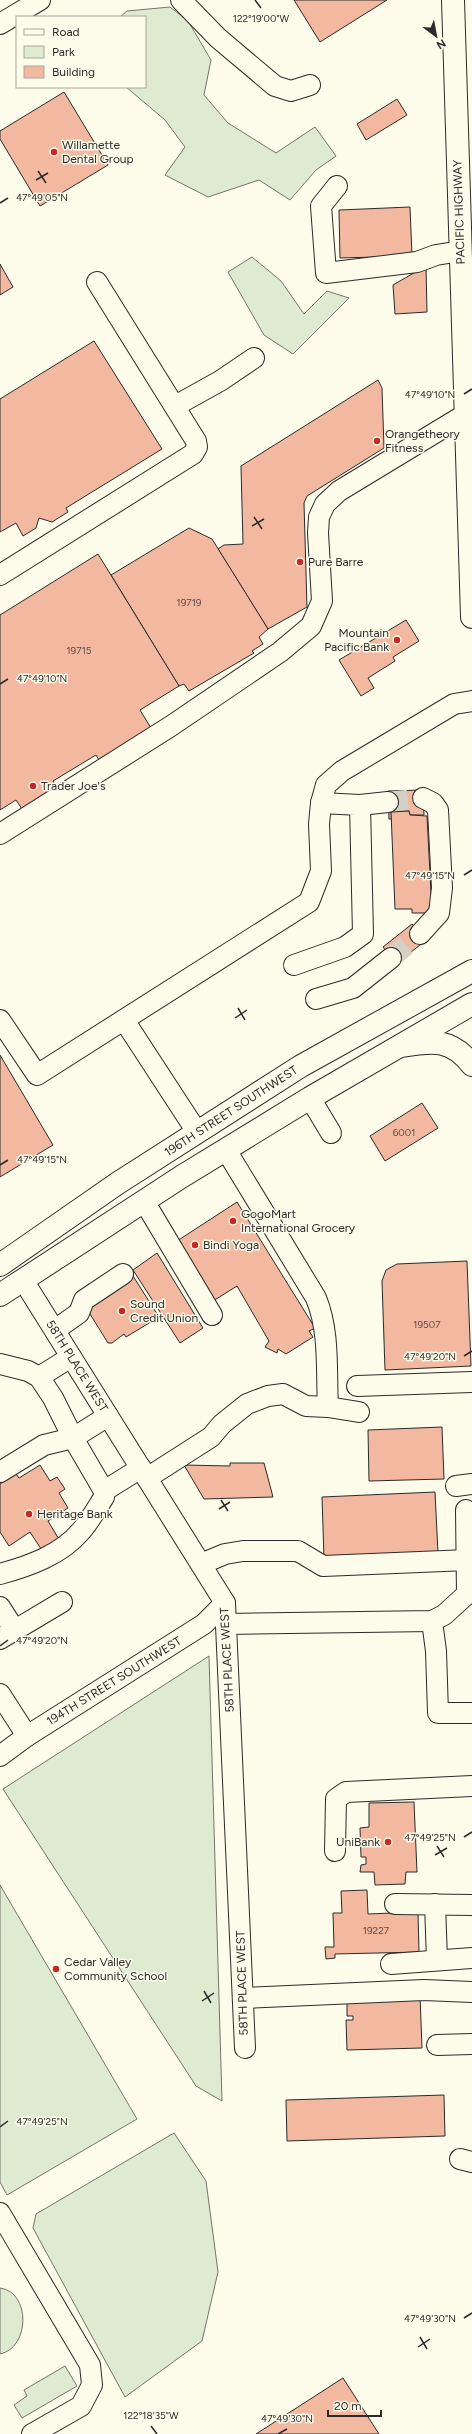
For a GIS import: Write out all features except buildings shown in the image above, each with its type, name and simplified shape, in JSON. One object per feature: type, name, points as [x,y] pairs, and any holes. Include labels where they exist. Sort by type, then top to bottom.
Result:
[{"type":"main road","name":"PACIFIC HIGHWAY","points":[[453,0],[472,617]]},
{"type":"main road","name":"196TH STREET SOUTHWEST","points":[[0,1265],[118,1183],[301,1066],[472,971]]},
{"type":"main road","points":[[0,1295],[181,1177],[310,1098],[472,1004]]},
{"type":"main road","points":[[402,1046],[426,1042],[454,1046],[472,1065]]},
{"type":"main road","points":[[181,1177],[199,1148],[198,1132]]},
{"type":"main road","points":[[23,1280],[21,1271],[24,1266],[35,1257],[41,1247],[39,1238]]},
{"type":"street","points":[[0,24],[40,0]]},
{"type":"street","points":[[181,0],[218,38],[275,86],[291,91],[310,85]]},
{"type":"street","points":[[337,186],[321,206],[326,273],[418,262],[436,254],[461,251]]},
{"type":"street","points":[[0,575],[193,454],[197,447],[196,441],[175,406],[97,282]]},
{"type":"street","points":[[175,406],[220,381],[254,358]]},
{"type":"street","points":[[0,834],[172,726],[280,652],[311,626],[322,601],[318,533],[320,517],[325,504],[339,491],[466,414]]},
{"type":"street","points":[[0,1020],[37,1075],[309,902],[321,872],[319,824],[321,803],[326,785],[342,771],[454,704],[472,701]]},
{"type":"street","points":[[420,934],[439,913],[442,888],[438,810],[433,803],[423,798]]},
{"type":"street","points":[[321,803],[360,805],[388,802]]},
{"type":"street","points":[[294,964],[345,947],[363,934],[360,805]]},
{"type":"street","points":[[316,999],[353,988],[391,958]]},
{"type":"street","points":[[124,1020],[198,1132]]},
{"type":"street","points":[[310,1098],[331,1133]]},
{"type":"street","points":[[226,1150],[316,1298],[322,1312],[325,1328],[328,1407]]},
{"type":"street","points":[[144,1201],[212,1315]]},
{"type":"street","points":[[55,1330],[79,1313],[84,1300],[124,1274]]},
{"type":"street","name":"58TH PLACE WEST","points":[[23,1280],[225,1603],[245,2048]]},
{"type":"street","points":[[39,1377],[71,1357]]},
{"type":"street","points":[[0,1364],[28,1371],[39,1377],[53,1398],[73,1438],[104,1491],[104,1497],[81,1532],[43,1560],[0,1574]]},
{"type":"street","points":[[357,1386],[472,1382]]},
{"type":"street","points":[[104,1491],[144,1473],[211,1438],[222,1424],[247,1404],[268,1396],[283,1394],[306,1406],[328,1407],[359,1412]]},
{"type":"street","points":[[0,1472],[44,1446],[73,1438],[108,1416]]},
{"type":"street","points":[[226,1624],[432,1621],[444,1615],[470,1594],[468,1560],[470,1535],[466,1510]]},
{"type":"street","points":[[201,1564],[225,1554],[243,1551],[298,1551],[323,1566],[468,1560]]},
{"type":"street","points":[[0,1606],[7,1634],[62,1602]]},
{"type":"street","name":"194TH STREET SOUTHWEST","points":[[0,1756],[27,1736],[204,1624],[225,1603]]},
{"type":"street","points":[[432,1621],[436,1651],[438,1713],[472,1713]]},
{"type":"street","points":[[0,1694],[27,1736]]},
{"type":"street","points":[[335,1851],[336,1799],[346,1792],[472,1786]]},
{"type":"street","points":[[395,1904],[472,1905]]},
{"type":"street","points":[[436,1904],[437,1960]]},
{"type":"street","points":[[391,1964],[472,1958]]},
{"type":"street","points":[[243,1998],[424,1990],[472,1992]]},
{"type":"street","points":[[437,2045],[472,2044]]},
{"type":"street","points":[[0,2213],[90,2365],[92,2385],[80,2406],[32,2434]]},
{"type":"green space","points":[[170,7],[188,21],[211,60],[204,95],[228,123],[276,153],[315,127],[336,156],[316,170],[290,200],[259,180],[208,197],[165,175],[185,147],[165,120],[127,88],[146,88],[146,16],[121,16],[127,11]]},
{"type":"green space","points":[[252,257],[281,281],[304,314],[327,291],[349,298],[293,354],[264,335],[228,272]]},
{"type":"green space","points":[[209,1656],[222,2101],[196,2086],[3,1789]]},
{"type":"green space","points":[[0,1885],[137,2119],[7,2195],[0,2182]]},
{"type":"green space","points":[[174,2133],[206,2181],[218,2272],[202,2341],[125,2397],[33,2228],[36,2214]]},
{"type":"green space","points":[[0,2288],[10,2292],[17,2299],[22,2309],[23,2320],[21,2332],[17,2342],[10,2350],[0,2354]]},
{"type":"green space","points":[[65,2366],[77,2386],[22,2418],[14,2405],[27,2396],[24,2390]]},
{"type":"tunnel","points":[[388,802],[423,798]]},
{"type":"tunnel","points":[[391,958],[420,934]]},
{"type":"place","name":"Willamette Dental Group","points":[[54,152]]},
{"type":"place","name":"Orangetheory Fitness","points":[[377,441]]},
{"type":"place","name":"Pure Barre","points":[[300,562]]},
{"type":"place","name":"Mountain Pacific Bank","points":[[397,640]]},
{"type":"place","name":"Trader Joe's","points":[[33,786]]},
{"type":"place","name":"GogoMart International Grocery","points":[[233,1221]]},
{"type":"place","name":"Bindi Yoga","points":[[195,1245]]},
{"type":"place","name":"Sound Credit Union","points":[[122,1311]]},
{"type":"place","name":"Heritage Bank","points":[[29,1514]]},
{"type":"place","name":"UniBank","points":[[388,1842]]},
{"type":"place","name":"Cedar Valley Community School","points":[[56,1969]]}]
